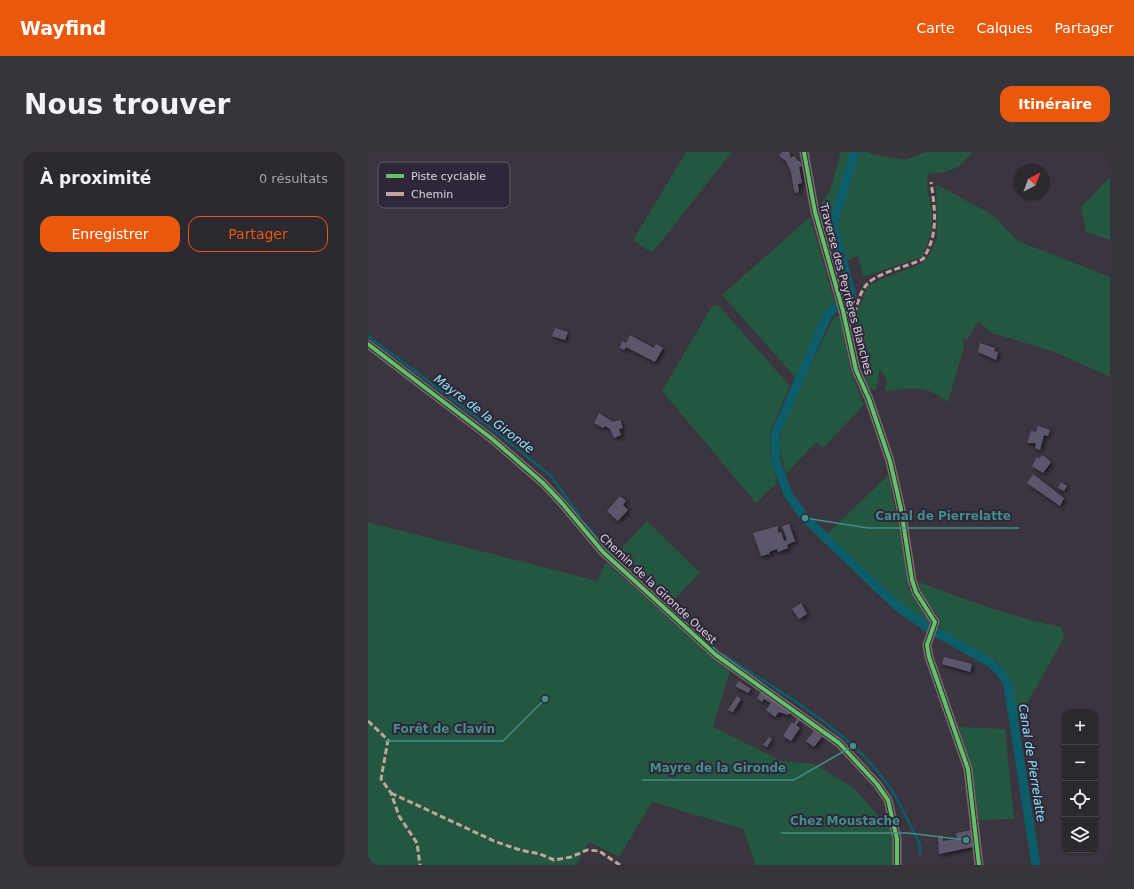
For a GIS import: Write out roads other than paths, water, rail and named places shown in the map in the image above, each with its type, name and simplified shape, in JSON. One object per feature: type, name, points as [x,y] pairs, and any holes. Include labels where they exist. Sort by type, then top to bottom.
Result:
[{"type":"street","name":"Traverse des Peyrières Blanches","points":[[804,152],[815,212],[840,299],[856,370],[869,399],[890,461],[916,592],[935,622],[927,645],[929,657],[968,769],[979,865]]},
{"type":"street","name":"Chemin de la Gironde Ouest","points":[[368,344],[491,438],[543,483],[603,552],[716,655],[839,743],[878,784],[888,800],[897,839],[897,865]]},
{"type":"waterway","name":"Canal de Pierrelatte","points":[[855,152],[833,224],[852,297],[835,308],[827,316],[775,435],[776,462],[788,494],[805,518],[898,607],[927,627],[991,663],[1002,674],[1008,685],[1036,865]]},
{"type":"waterway","name":"Mayre de la Gironde","points":[[368,336],[500,435],[550,475],[580,516]]},
{"type":"waterway","name":"Mayre de la Gironde","points":[[585,523],[609,551],[666,596],[692,625]]},
{"type":"waterway","name":"Mayre de la Gironde","points":[[699,632],[718,651]]},
{"type":"waterway","name":"Mayre de la Gironde","points":[[724,655],[812,713],[855,747],[873,766],[893,792],[920,844],[920,854]]},
{"type":"place","name":"Canal de Pierrelatte","points":[[805,518]]},
{"type":"place","name":"Forêt de Clavin","points":[[545,699]]},
{"type":"place","name":"Mayre de la Gironde","points":[[853,746]]},
{"type":"place","name":"Chez Moustache","points":[[966,840]]}]
